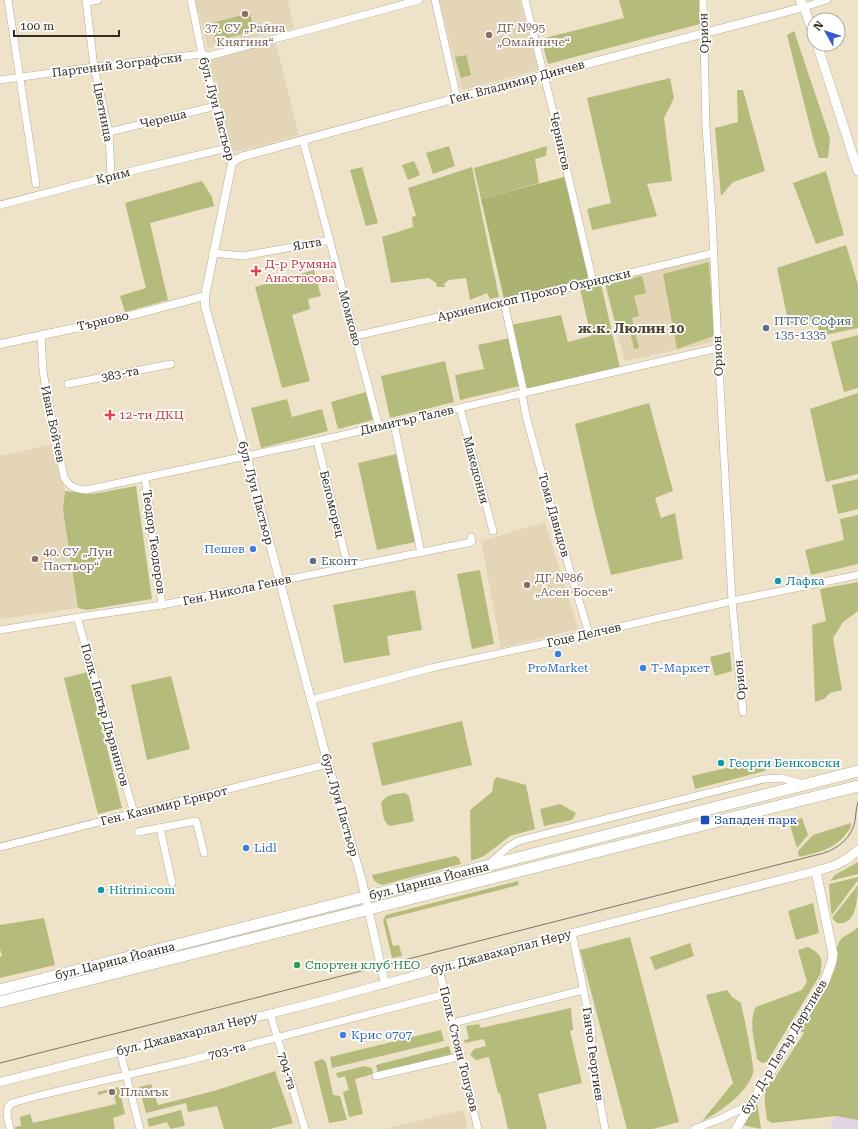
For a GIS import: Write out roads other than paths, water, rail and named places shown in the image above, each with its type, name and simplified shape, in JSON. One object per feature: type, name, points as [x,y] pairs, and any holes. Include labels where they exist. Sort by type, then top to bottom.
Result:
[{"type":"main road","points":[[803,2],[806,12]]},
{"type":"main road","points":[[820,52],[858,171]]},
{"type":"main road","name":"бул. Царица Йоанна","points":[[0,990],[858,771]]},
{"type":"main road","name":"бул. Царица Йоанна","points":[[0,1002],[858,786]]},
{"type":"main road","points":[[816,871],[834,866],[858,850]]},
{"type":"main road","name":"бул. Д-р Петър Дертлиев","points":[[736,1129],[749,1105],[825,982],[832,961],[833,954],[816,871]]},
{"type":"street","points":[[8,0],[36,184]]},
{"type":"street","points":[[86,1],[98,0]]},
{"type":"street","name":"бул. Луи Пастьор","points":[[191,0],[202,54],[232,163],[205,296],[207,318],[247,457],[328,764],[356,859],[385,984]]},
{"type":"street","name":"Партений Зографски","points":[[0,80],[202,54],[209,56],[419,0]]},
{"type":"street","points":[[435,0],[457,98]]},
{"type":"street","name":"Чернигов","points":[[525,0],[593,282]]},
{"type":"street","name":"Орион","points":[[703,0],[706,127],[732,601],[743,712]]},
{"type":"street","points":[[803,2],[826,0]]},
{"type":"street","name":"Цветница","points":[[86,1],[94,67],[109,132],[111,176]]},
{"type":"street","name":"Ген. Владимир Динчев","points":[[232,163],[244,156],[457,98],[704,34],[803,2]]},
{"type":"street","name":"Череша","points":[[109,132],[216,106]]},
{"type":"street","name":"Момково","points":[[303,140],[379,427]]},
{"type":"street","name":"Крим","points":[[0,205],[227,148]]},
{"type":"street","name":"Ялта","points":[[214,253],[243,256],[330,240]]},
{"type":"street","name":"Архиепископ Прохор Охридски","points":[[355,336],[713,253]]},
{"type":"street","name":"Търново","points":[[0,344],[117,318],[205,296]]},
{"type":"street","name":"Тома Давидов","points":[[504,302],[523,394],[549,500],[589,634]]},
{"type":"street","name":"Иван Бойчев","points":[[41,335],[43,371],[47,396],[64,477],[73,488],[86,490],[96,488]]},
{"type":"street","name":"Димитър Талев","points":[[96,488],[247,457],[394,424],[718,348]]},
{"type":"street","name":"383-та","points":[[68,384],[171,364]]},
{"type":"street","name":"Македония","points":[[460,408],[493,531]]},
{"type":"street","points":[[394,424],[421,553]]},
{"type":"street","name":"Беломорец","points":[[317,441],[348,567]]},
{"type":"street","name":"Теодор Теодоров","points":[[145,478],[162,605]]},
{"type":"street","name":"Ген. Никола Генев","points":[[0,630],[162,605],[421,553],[471,540]]},
{"type":"street","name":"Гоце Делчев","points":[[311,700],[431,668],[732,601],[858,575]]},
{"type":"street","name":"Полк. Петър Дървингов","points":[[77,617],[134,813]]},
{"type":"street","name":"Ген. Казимир Ернрот","points":[[0,847],[328,764]]},
{"type":"street","points":[[486,867],[508,847],[518,841],[764,778],[781,778],[807,785]]},
{"type":"street","points":[[138,832],[196,821],[204,853]]},
{"type":"street","points":[[160,828],[172,883]]},
{"type":"street","name":"бул. Джавахарлал Неру","points":[[0,1082],[270,1014],[572,933],[816,871]]},
{"type":"street","name":"Ганчо Георгиев","points":[[572,933],[592,1032],[591,1052],[605,1129]]},
{"type":"street","name":"Полк. Стоян Топузов","points":[[439,969],[462,1056],[478,1129]]},
{"type":"street","points":[[453,1024],[583,990]]},
{"type":"street","name":"703-та","points":[[10,1129],[7,1110],[8,1106],[41,1095],[126,1076],[446,994]]},
{"type":"street","name":"704-та","points":[[270,1014],[276,1038],[305,1129]]},
{"type":"street","points":[[120,1051],[140,1129]]},
{"type":"street","points":[[376,1076],[462,1056]]},
{"type":"street","points":[[694,1129],[720,1119],[749,1105]]},
{"type":"tram line","points":[[0,1063],[824,853],[840,845],[848,837],[855,821],[858,802]]},
{"type":"place","name":"37. СУ „Райна Княгиня“","points":[[245,14]]},
{"type":"place","name":"ДГ №95 „Омайниче“","points":[[489,35]]},
{"type":"place","name":"Д-р Румяна Анастасова","points":[[256,271]]},
{"type":"place","name":"ПТТС София 135-1335","points":[[766,328]]},
{"type":"place","name":"12-ти ДКЦ","points":[[110,415]]},
{"type":"place","name":"Пешев","points":[[253,549]]},
{"type":"place","name":"40. СУ „Луи Пастьор“","points":[[35,559]]},
{"type":"place","name":"Еконт","points":[[313,561]]},
{"type":"place","name":"Лафка","points":[[778,581]]},
{"type":"place","name":"ДГ №86 „Асен Босев“","points":[[527,585]]},
{"type":"place","name":"ProMarket","points":[[558,654]]},
{"type":"place","name":"Т-Маркет","points":[[643,668]]},
{"type":"place","name":"Георги Бенковски","points":[[721,763]]},
{"type":"place","name":"Западен парк","points":[[705,820]]},
{"type":"place","name":"Lidl","points":[[246,848]]},
{"type":"place","name":"Hitrini.com","points":[[101,890]]},
{"type":"place","name":"Спортен клуб НЕО","points":[[297,965]]},
{"type":"place","name":"Крис 0707","points":[[343,1035]]},
{"type":"place","name":"Пламък","points":[[112,1092]]},
{"type":"district","name":"ж.к. Люлин 10","points":[[631,328]]}]
